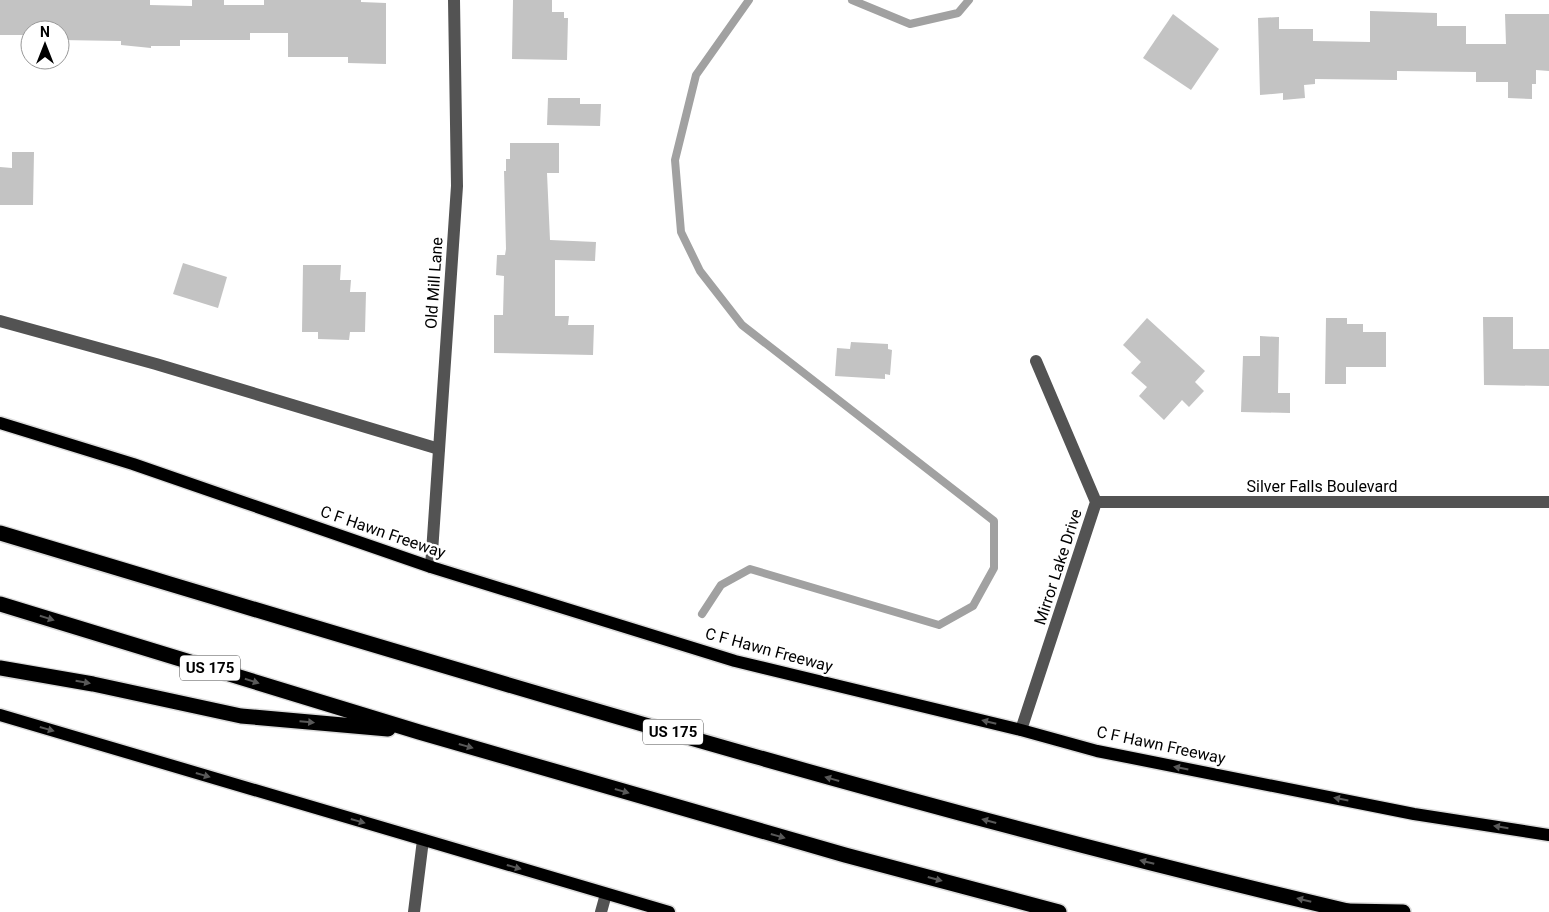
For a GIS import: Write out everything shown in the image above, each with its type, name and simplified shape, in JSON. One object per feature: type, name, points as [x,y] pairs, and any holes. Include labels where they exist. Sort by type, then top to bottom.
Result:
[{"type":"highway","name":"US 175","points":[[0,533],[862,788],[1079,845],[1349,911]]},
{"type":"highway","name":"US 175","points":[[0,604],[419,732],[845,855],[1059,912]]},
{"type":"highway","points":[[0,668],[93,684],[241,716],[419,732]]},
{"type":"highway","points":[[1349,911],[1403,912]]},
{"type":"main road","name":"C F Hawn Freeway","points":[[0,422],[142,467],[431,567],[735,661],[1021,730],[1107,753],[1414,814],[1549,835]]},
{"type":"main road","points":[[0,715],[668,912]]},
{"type":"street","name":"Old Mill Lane","points":[[431,567],[457,186],[454,0]]},
{"type":"street","points":[[0,321],[165,366],[439,449]]},
{"type":"street","name":"Mirror Lake Drive","points":[[1021,730],[1096,502],[1036,361]]},
{"type":"street","name":"Silver Falls Boulevard","points":[[1096,502],[1549,502]]},
{"type":"street","points":[[414,912],[423,840]]},
{"type":"street","points":[[601,912],[606,894]]},
{"type":"building","points":[[0,0],[150,0],[150,5],[192,6],[192,0],[224,0],[224,5],[264,5],[264,0],[361,0],[361,2],[386,3],[386,64],[348,63],[348,57],[288,57],[288,33],[250,33],[250,40],[180,40],[180,46],[151,46],[151,48],[121,45],[121,41],[70,40],[70,20],[20,20],[20,35],[0,35]]},
{"type":"building","points":[[513,0],[552,0],[552,12],[564,12],[564,18],[568,18],[567,60],[512,59]]},
{"type":"building","points":[[1370,11],[1437,13],[1437,26],[1466,26],[1466,44],[1506,44],[1505,14],[1549,14],[1549,71],[1536,70],[1536,84],[1532,84],[1532,99],[1508,98],[1508,82],[1476,82],[1476,72],[1397,71],[1397,80],[1315,79],[1315,84],[1304,85],[1305,98],[1283,100],[1283,93],[1260,95],[1258,18],[1279,17],[1279,29],[1313,29],[1313,41],[1370,42]]},
{"type":"building","points":[[1173,14],[1219,49],[1191,90],[1143,58]]},
{"type":"building","points":[[548,98],[580,98],[580,104],[601,104],[600,126],[547,125]]},
{"type":"building","points":[[510,143],[559,143],[559,173],[547,173],[550,240],[596,242],[595,261],[555,260],[555,316],[569,316],[568,325],[594,325],[593,355],[494,353],[494,315],[503,315],[504,276],[496,275],[497,255],[505,255],[506,249],[504,171],[506,171],[506,159],[510,159]]},
{"type":"building","points":[[12,152],[34,152],[33,205],[0,205],[0,167],[12,168]]},
{"type":"building","points":[[183,263],[227,277],[218,308],[173,294]]},
{"type":"building","points":[[303,265],[341,265],[340,280],[351,280],[350,292],[366,292],[365,332],[350,332],[349,340],[318,339],[318,332],[302,332]]},
{"type":"building","points":[[1483,317],[1513,317],[1513,349],[1549,349],[1549,386],[1484,385]]},
{"type":"building","points":[[1147,318],[1205,371],[1195,382],[1204,391],[1189,407],[1182,400],[1164,420],[1139,396],[1147,387],[1131,373],[1141,362],[1123,345]]},
{"type":"building","points":[[1326,318],[1347,318],[1347,324],[1363,324],[1363,332],[1386,332],[1386,367],[1346,367],[1346,384],[1325,384]]},
{"type":"building","points":[[1260,336],[1279,337],[1278,393],[1290,393],[1290,413],[1241,412],[1243,356],[1260,356]]},
{"type":"building","points":[[851,342],[888,344],[888,349],[892,350],[890,375],[885,374],[885,379],[835,376],[837,348],[850,349]]},
{"type":"waterway","points":[[702,614],[721,585],[750,569],[939,625],[973,606],[994,568],[994,521],[742,325],[700,271],[681,232],[675,160],[696,75],[749,0]]},
{"type":"waterway","points":[[852,0],[910,24],[958,13],[969,0]]}]
